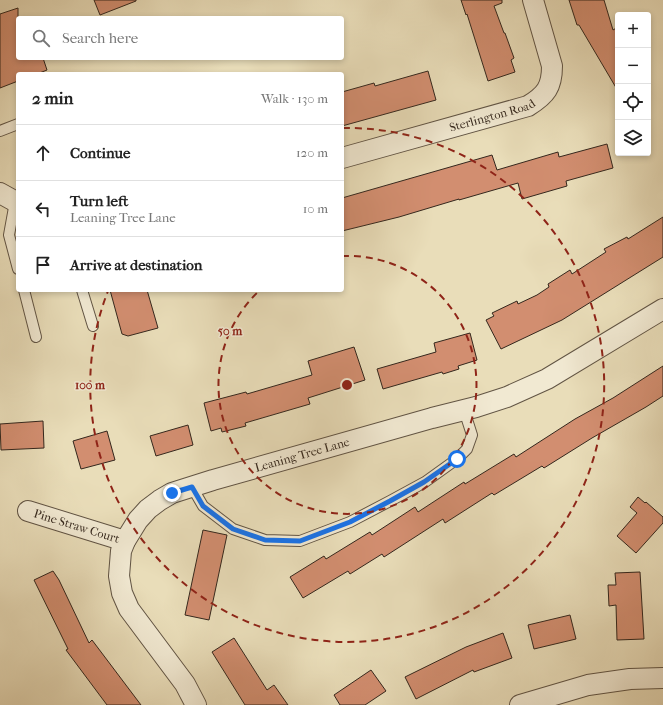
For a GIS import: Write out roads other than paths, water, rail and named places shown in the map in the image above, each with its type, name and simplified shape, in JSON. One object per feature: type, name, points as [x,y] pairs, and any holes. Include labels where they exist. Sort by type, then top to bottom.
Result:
[{"type":"street","name":"Sterlington Road","points":[[344,157],[528,106],[540,99],[548,89],[552,78],[552,66],[532,0]]},
{"type":"street","name":"Leaning Tree Lane","points":[[196,705],[185,684],[129,609],[122,593],[119,562],[121,551],[125,541],[138,520],[148,508],[172,493],[220,478],[464,410],[507,396],[547,379],[663,309]]},
{"type":"street","name":"Pine Straw Court","points":[[28,511],[125,541]]},
{"type":"street","points":[[520,705],[588,685],[630,679],[663,678]]},
{"type":"lane","points":[[0,131],[16,125]]},
{"type":"lane","points":[[11,199],[9,235],[16,261]]},
{"type":"lane","points":[[25,292],[36,337]]},
{"type":"lane","points":[[83,292],[93,326]]},
{"type":"lane","points":[[192,487],[203,506],[233,529],[265,540],[300,541],[350,522],[424,482],[457,459],[467,449],[472,435],[464,410]]}]
